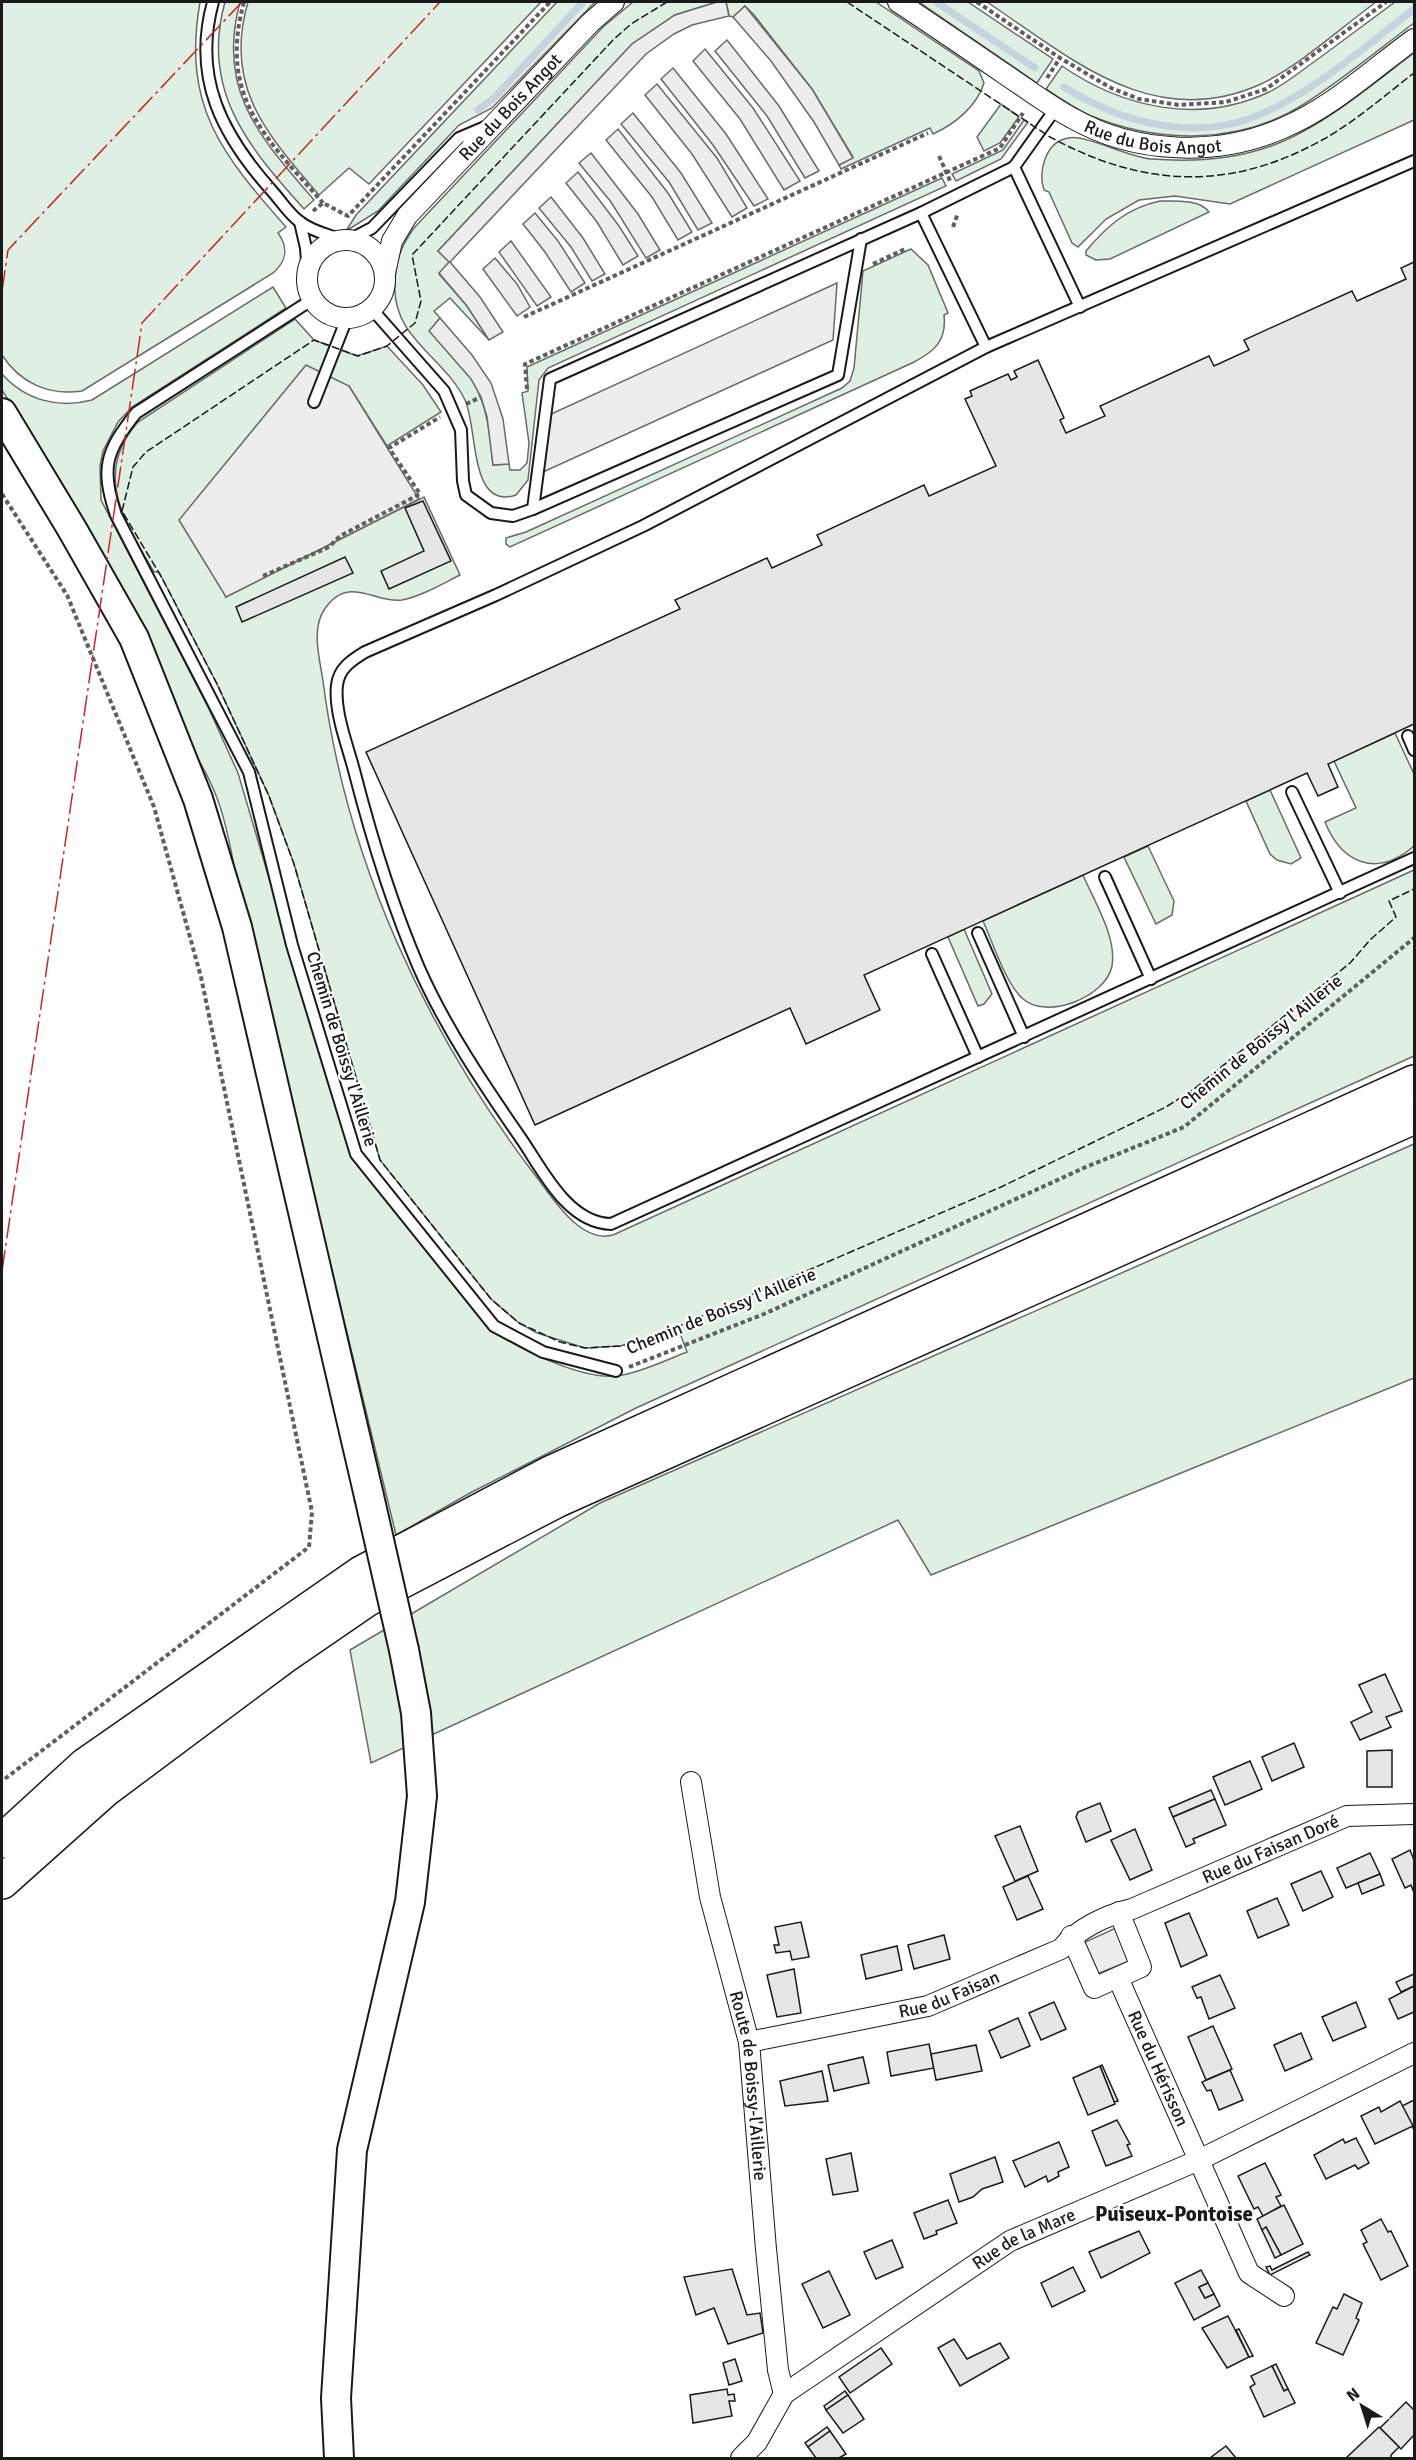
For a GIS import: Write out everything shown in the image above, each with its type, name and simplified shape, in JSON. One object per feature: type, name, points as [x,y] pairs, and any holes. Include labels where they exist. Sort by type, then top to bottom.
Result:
[{"type":"highway","points":[[2,1841],[86,1765],[361,1573],[550,1473],[1414,1082]]},
{"type":"highway","points":[[2,1882],[105,1790],[282,1658],[368,1599],[556,1501],[1414,1117]]},
{"type":"highway","points":[[2,1893],[105,1790]]},
{"type":"main road","points":[[2,413],[134,638],[198,799],[237,927],[369,1496],[416,1713],[422,1796],[410,1902],[352,2150],[336,2398],[339,2458]]},
{"type":"main road","points":[[340,2320],[359,2458]]},
{"type":"street","name":"Rue du Bois Angot","points":[[385,273],[392,241],[407,216],[614,2]]},
{"type":"street","name":"Rue du Bois Angot","points":[[898,2],[1056,108],[1104,133],[1144,144],[1188,148],[1235,143],[1284,128],[1310,114],[1414,39]]},
{"type":"street","name":"Rue du Bois Angot","points":[[345,240],[376,235],[407,216]]},
{"type":"street","points":[[345,240],[361,243],[372,250],[381,260],[385,273],[383,292],[371,308],[360,315],[347,318],[328,313],[313,299],[308,275],[311,262],[319,251],[330,244],[345,240]]},
{"type":"street","name":"Route de Boissy-l'Aillerie","points":[[691,1782],[711,1897],[749,2042],[778,2370],[784,2394]]},
{"type":"street","name":"Rue du Faisan Doré","points":[[1125,1910],[1347,1816],[1414,1814]]},
{"type":"street","points":[[1071,1936],[1094,1988],[1141,1967],[1125,1910]]},
{"type":"street","name":"Rue du Faisan","points":[[749,2042],[928,2006],[1061,1948],[1071,1936],[1125,1910]]},
{"type":"street","name":"Rue du Hérisson","points":[[1118,1978],[1249,2273],[1284,2296]]},
{"type":"street","name":"Rue de la Mare","points":[[784,2394],[1010,2241],[1198,2160],[1414,2053]]},
{"type":"street","points":[[741,2458],[757,2442],[784,2394]]},
{"type":"lane","points":[[213,2],[207,58],[214,100],[221,119],[243,158],[300,222],[345,240],[372,228],[459,138],[495,123]]},
{"type":"lane","points":[[533,509],[550,380],[921,213],[1014,167],[1056,108]]},
{"type":"lane","points":[[1414,161],[986,347],[643,526],[365,652],[350,661],[340,672],[337,685],[340,714],[371,836],[397,914],[420,970],[451,1030],[506,1117],[562,1197],[586,1217],[600,1224],[611,1224],[1414,858]]},
{"type":"lane","points":[[1014,167],[1080,307]]},
{"type":"lane","points":[[921,213],[986,347]]},
{"type":"lane","points":[[300,222],[306,248],[308,275]]},
{"type":"lane","points":[[371,308],[444,391],[461,430],[463,481],[466,495],[491,513],[513,516],[838,375],[861,239]]},
{"type":"lane","name":"Chemin de Boissy l'Aillerie","points":[[313,299],[136,413],[116,438],[107,468],[107,489],[116,515],[249,772],[292,945],[356,1154],[494,1326],[543,1352],[616,1371]]},
{"type":"lane","points":[[314,402],[347,318]]},
{"type":"lane","points":[[1408,736],[1414,750]]},
{"type":"lane","points":[[1292,792],[1340,893]]},
{"type":"lane","points":[[1105,877],[1151,979]]},
{"type":"lane","points":[[978,933],[1024,1037]]},
{"type":"lane","points":[[932,954],[978,1058]]},
{"type":"path","points":[[244,2],[237,34],[237,65],[246,101],[262,134],[323,203],[348,216],[550,2]]},
{"type":"path","name":"Rue du Bois Angot","points":[[977,2],[1060,58],[1110,88],[1139,99],[1179,105],[1226,102],[1266,89],[1386,2]]},
{"type":"path","points":[[1045,81],[1060,58]]},
{"type":"path","points":[[527,389],[525,364],[1000,148],[1023,113]]},
{"type":"path","points":[[524,316],[928,133]]},
{"type":"path","points":[[939,156],[951,183]]},
{"type":"path","points":[[312,212],[323,203]]},
{"type":"path","points":[[864,267],[905,249]]},
{"type":"path","points":[[466,404],[481,397]]},
{"type":"path","points":[[263,576],[329,547],[340,536],[420,494],[388,448],[441,417]]},
{"type":"path","points":[[2,494],[67,596],[154,807],[201,977],[312,1512],[309,1547],[2,1781]]},
{"type":"path","name":"Chemin de Boissy l'Aillerie","points":[[616,1371],[764,1314],[1086,1167],[1184,1126],[1414,938]]},
{"type":"green space","points":[[2,2],[200,2],[196,38],[197,71],[202,99],[212,126],[225,151],[286,227],[278,233],[285,249],[281,264],[273,273],[82,391],[58,391],[36,385],[17,373],[2,355]]},
{"type":"green space","points":[[225,2],[240,2],[234,33],[234,62],[239,87],[248,111],[276,155],[314,200],[304,209],[265,163],[234,116],[219,63],[219,34]]},
{"type":"green space","points":[[248,2],[541,2],[369,184],[349,168],[319,195],[267,130],[246,84],[241,59],[242,32]]},
{"type":"green space","points":[[557,2],[595,2],[492,108],[459,125],[378,211],[346,231],[356,215]]},
{"type":"green space","points":[[633,2],[717,2],[675,15],[632,44],[438,251],[450,262],[439,274],[467,306],[489,340],[450,298],[434,311],[440,318],[430,331],[463,367],[482,400],[493,465],[509,464],[510,470],[520,470],[527,463],[529,443],[522,393],[528,391],[527,367],[942,178],[946,186],[548,368],[539,380],[528,480],[516,495],[501,497],[490,491],[483,479],[465,400],[456,385],[421,346],[401,318],[396,301],[395,282],[398,260],[414,228],[603,27]]},
{"type":"green space","points":[[726,2],[876,2],[979,71],[984,83],[971,107],[949,125],[933,134],[930,128],[841,169],[839,165],[853,157],[812,89],[754,15],[745,6],[733,17],[729,16]]},
{"type":"green space","points":[[919,2],[968,2],[1053,59],[1037,83]]},
{"type":"green space","points":[[987,2],[1376,2],[1305,57],[1261,84],[1222,97],[1184,100],[1149,94],[1115,82],[1050,45]]},
{"type":"green space","points":[[1395,2],[1414,2],[1414,23],[1304,104],[1253,127],[1198,136],[1143,131],[1115,125],[1089,115],[1046,89],[1062,66],[1110,92],[1162,107],[1216,108],[1243,102],[1282,85]]},
{"type":"green space","points":[[1414,53],[1414,120],[1230,204],[1175,196],[1139,200],[1106,219],[1078,247],[1072,243],[1049,192],[1044,190],[1042,175],[1045,159],[1054,145],[1068,138],[1085,139],[1151,159],[1195,160],[1232,156],[1265,148],[1295,136],[1323,120]]},
{"type":"green space","points":[[1001,104],[1019,117],[1000,143],[984,151],[977,137]]},
{"type":"green space","points":[[1024,120],[1028,122],[1001,159],[956,181],[952,174],[1003,150]]},
{"type":"green space","points":[[1160,201],[1193,203],[1209,212],[1110,259],[1096,260],[1086,255],[1086,251],[1094,242],[1118,219],[1137,208]]},
{"type":"green space","points":[[911,249],[928,265],[948,313],[944,315],[941,339],[927,355],[510,547],[506,544],[506,538],[526,532],[842,388],[850,381],[854,368],[863,271]]},
{"type":"green space","points":[[273,287],[286,308],[132,407],[118,422],[103,451],[100,466],[101,500],[209,709],[238,773],[348,1146],[493,1331],[520,1347],[555,1363],[574,1370],[608,1376],[638,1371],[687,1352],[678,1328],[649,1339],[620,1346],[585,1348],[537,1333],[519,1323],[491,1299],[380,1160],[294,864],[269,796],[217,684],[159,572],[154,572],[133,535],[118,498],[115,479],[117,460],[124,441],[138,422],[295,319],[314,340],[357,356],[387,346],[423,385],[441,412],[387,446],[349,386],[226,597],[424,497],[460,575],[424,593],[402,600],[362,593],[343,593],[333,599],[324,610],[317,636],[334,748],[350,814],[371,879],[426,1003],[459,1063],[496,1120],[568,1217],[589,1233],[601,1236],[613,1235],[1414,870],[1414,1056],[636,1408],[470,1493],[396,1535],[228,837],[215,792],[57,479],[2,390],[2,374],[21,390],[43,400],[55,403],[79,403],[92,400]]},
{"type":"green space","points":[[1395,733],[1414,774],[1414,846],[1387,862],[1374,864],[1362,862],[1341,848],[1325,822],[1356,808],[1334,761]]},
{"type":"green space","points":[[1270,790],[1301,858],[1291,864],[1277,860],[1270,854],[1246,801]]},
{"type":"green space","points":[[1148,846],[1174,901],[1172,915],[1156,924],[1124,857]]},
{"type":"green space","points":[[1083,875],[1108,931],[1113,955],[1112,966],[1099,987],[1087,996],[1059,1006],[1033,1005],[1022,998],[1010,982],[983,921]]},
{"type":"green space","points":[[964,929],[992,994],[984,1004],[978,1006],[948,937]]},
{"type":"green space","points":[[1414,1144],[1414,1378],[931,1575],[898,1520],[371,1763],[350,1650],[600,1503]]},
{"type":"shaded area","points":[[717,2],[726,2],[729,16],[692,25],[674,34],[646,54],[450,262],[480,297],[503,332],[489,340],[467,306],[439,273],[449,262],[438,251],[632,44],[675,15]]},
{"type":"shaded area","points":[[745,6],[812,89],[853,158],[839,165],[814,122],[771,61],[733,17]]},
{"type":"shaded area","points":[[727,40],[779,106],[819,171],[805,178],[767,116],[715,51]]},
{"type":"shaded area","points":[[705,49],[753,108],[800,181],[784,190],[740,119],[693,61]]},
{"type":"shaded area","points":[[673,68],[726,134],[768,199],[754,206],[713,145],[661,79]]},
{"type":"shaded area","points":[[657,84],[717,158],[747,208],[732,217],[692,154],[645,95]]},
{"type":"shaded area","points":[[633,113],[681,173],[712,223],[698,230],[669,182],[621,124]]},
{"type":"shaded area","points":[[618,129],[668,193],[692,232],[678,240],[652,197],[606,140]]},
{"type":"shaded area","points":[[591,153],[638,214],[660,250],[646,258],[611,202],[579,163]]},
{"type":"shaded area","points":[[578,172],[619,226],[638,256],[623,265],[597,222],[566,183]]},
{"type":"shaded area","points":[[551,197],[583,238],[605,274],[592,281],[571,247],[539,208]]},
{"type":"shaded area","points":[[535,213],[558,241],[585,283],[571,292],[545,252],[523,224]]},
{"type":"shaded area","points":[[511,241],[551,297],[537,306],[499,252]]},
{"type":"shaded area","points":[[495,258],[517,284],[530,307],[517,316],[483,269]]},
{"type":"shaded area","points":[[837,283],[833,340],[543,472],[549,415]]},
{"type":"shaded area","points":[[440,318],[472,355],[491,383],[503,419],[509,464],[493,465],[487,417],[481,397],[471,379],[429,331]]},
{"type":"shaded area","points":[[306,365],[349,386],[419,499],[226,597],[179,520]]},
{"type":"shaded area","points":[[1116,1928],[1129,1961],[1097,1974],[1083,1943]]},
{"type":"building","points":[[1414,262],[1414,724],[1328,764],[1338,787],[1318,796],[1307,773],[864,975],[880,1010],[806,1044],[790,1008],[535,1125],[366,752],[680,609],[675,600],[767,558],[772,568],[822,545],[817,535],[924,485],[929,496],[996,466],[965,399],[972,396],[970,391],[1008,374],[1011,380],[1017,377],[1014,371],[1038,360],[1064,418],[1060,420],[1066,433],[1105,416],[1100,406],[1209,356],[1214,366],[1249,350],[1244,340],[1352,291],[1357,301],[1406,279],[1401,268]]},
{"type":"building","points":[[423,501],[451,561],[389,589],[381,571],[424,551],[405,508]]},
{"type":"building","points":[[345,557],[353,573],[242,622],[236,607]]},
{"type":"building","points":[[1385,1674],[1402,1711],[1386,1717],[1391,1727],[1360,1740],[1351,1722],[1372,1712],[1359,1685]]},
{"type":"building","points":[[1294,1743],[1304,1767],[1272,1781],[1262,1757]]},
{"type":"building","points":[[1392,1750],[1392,1787],[1367,1787],[1367,1751]]},
{"type":"building","points":[[1250,1761],[1262,1789],[1225,1805],[1213,1777]]},
{"type":"building","points":[[1211,1790],[1215,1799],[1173,1817],[1169,1808]]},
{"type":"building","points":[[1215,1799],[1226,1825],[1193,1839],[1195,1843],[1186,1847],[1173,1817]]},
{"type":"building","points":[[1100,1803],[1111,1831],[1086,1842],[1076,1817],[1078,1812]]},
{"type":"building","points":[[1020,1826],[1038,1871],[1015,1881],[995,1836]]},
{"type":"building","points":[[1135,1829],[1152,1870],[1130,1880],[1111,1840]]},
{"type":"building","points":[[1410,1850],[1414,1860],[1414,1893],[1411,1885],[1405,1888],[1392,1859]]},
{"type":"building","points":[[1370,1853],[1380,1874],[1346,1888],[1337,1868]]},
{"type":"building","points":[[1321,1871],[1333,1897],[1303,1911],[1291,1884]]},
{"type":"building","points":[[1380,1874],[1384,1885],[1362,1894],[1358,1883]]},
{"type":"building","points":[[1028,1876],[1043,1909],[1017,1920],[1003,1887]]},
{"type":"building","points":[[1277,1898],[1289,1925],[1258,1938],[1247,1911]]},
{"type":"building","points":[[1189,1913],[1207,1955],[1181,1967],[1165,1923]]},
{"type":"building","points":[[801,1922],[809,1957],[792,1960],[790,1951],[776,1953],[774,1945],[779,1945],[775,1927]]},
{"type":"building","points":[[944,1935],[950,1959],[914,1969],[908,1945]]},
{"type":"building","points":[[897,1946],[902,1970],[866,1979],[861,1955]]},
{"type":"building","points":[[794,1969],[801,2013],[777,2017],[767,1975]]},
{"type":"building","points":[[1414,1974],[1414,1986],[1401,1992],[1396,1982]]},
{"type":"building","points":[[1220,1975],[1235,2008],[1209,2019],[1201,1997],[1197,1998],[1192,1987]]},
{"type":"building","points":[[1414,1986],[1414,2012],[1398,2019],[1389,1999]]},
{"type":"building","points":[[1054,2002],[1066,2029],[1041,2040],[1029,2013]]},
{"type":"building","points":[[1356,2002],[1366,2027],[1333,2041],[1322,2017]]},
{"type":"building","points":[[1018,2018],[1030,2046],[1001,2058],[989,2031]]},
{"type":"building","points":[[1213,2026],[1232,2069],[1206,2080],[1188,2037]]},
{"type":"building","points":[[1301,2033],[1312,2059],[1285,2071],[1274,2045]]},
{"type":"building","points":[[929,2044],[934,2068],[891,2076],[887,2052]]},
{"type":"building","points":[[976,2045],[982,2071],[936,2080],[931,2054]]},
{"type":"building","points":[[863,2057],[869,2083],[834,2091],[828,2065]]},
{"type":"building","points":[[1102,2065],[1118,2101],[1114,2102],[1100,2066]]},
{"type":"building","points":[[1100,2066],[1115,2104],[1088,2115],[1073,2078]]},
{"type":"building","points":[[1230,2070],[1243,2100],[1219,2110],[1211,2090],[1207,2091],[1202,2082]]},
{"type":"building","points":[[822,2071],[828,2101],[785,2106],[780,2081]]},
{"type":"building","points":[[1414,2100],[1414,2130],[1402,2106]]},
{"type":"building","points":[[1400,2101],[1413,2126],[1375,2144],[1361,2116],[1379,2107],[1381,2112]]},
{"type":"building","points":[[1117,2120],[1130,2144],[1127,2145],[1132,2156],[1106,2166],[1092,2131]]},
{"type":"building","points":[[1356,2138],[1369,2163],[1358,2169],[1355,2165],[1326,2179],[1314,2155],[1343,2139],[1345,2143]]},
{"type":"building","points":[[1059,2142],[1069,2167],[1058,2172],[1059,2176],[1048,2182],[1046,2176],[1025,2187],[1013,2161]]},
{"type":"building","points":[[851,2153],[858,2191],[833,2195],[826,2159]]},
{"type":"building","points":[[995,2157],[1003,2182],[982,2189],[973,2197],[959,2202],[950,2174]]},
{"type":"building","points":[[1265,2163],[1281,2195],[1276,2197],[1281,2206],[1263,2216],[1258,2207],[1254,2209],[1238,2176]]},
{"type":"building","points":[[948,2200],[957,2223],[936,2231],[937,2234],[924,2239],[914,2213]]},
{"type":"building","points":[[1284,2205],[1303,2244],[1281,2255],[1266,2227],[1262,2230],[1257,2219]]},
{"type":"building","points":[[1381,2219],[1388,2232],[1391,2231],[1408,2266],[1381,2280],[1363,2244],[1367,2242],[1361,2230]]},
{"type":"building","points":[[1266,2227],[1281,2255],[1275,2258],[1262,2230]]},
{"type":"building","points":[[1139,2231],[1150,2253],[1101,2278],[1089,2252]]},
{"type":"building","points":[[892,2240],[903,2267],[876,2279],[864,2252]]},
{"type":"building","points":[[1308,2252],[1310,2255],[1270,2275],[1266,2267],[1270,2266],[1272,2270]]},
{"type":"building","points":[[1073,2267],[1085,2291],[1052,2307],[1041,2283]]},
{"type":"building","points":[[732,2269],[747,2315],[760,2313],[763,2333],[728,2344],[714,2308],[696,2315],[684,2277]]},
{"type":"building","points":[[1201,2270],[1208,2283],[1199,2287],[1205,2298],[1214,2294],[1220,2306],[1194,2320],[1175,2283]]},
{"type":"building","points":[[829,2271],[850,2315],[823,2328],[802,2284]]},
{"type":"building","points":[[1208,2283],[1214,2294],[1205,2298],[1199,2287]]},
{"type":"building","points":[[1344,2294],[1362,2303],[1356,2318],[1359,2320],[1343,2355],[1316,2343],[1333,2307],[1337,2309]]},
{"type":"building","points":[[1228,2316],[1249,2357],[1227,2368],[1202,2328]]},
{"type":"building","points":[[1239,2329],[1253,2356],[1249,2357],[1236,2330]]},
{"type":"building","points":[[954,2339],[967,2359],[1000,2343],[1009,2358],[960,2386],[938,2348]]},
{"type":"building","points":[[881,2348],[892,2364],[850,2393],[839,2377]]},
{"type":"building","points":[[735,2359],[742,2381],[729,2385],[723,2363]]},
{"type":"building","points":[[1276,2364],[1288,2389],[1284,2391],[1272,2366]]},
{"type":"building","points":[[1272,2366],[1284,2391],[1288,2389],[1295,2403],[1264,2417],[1250,2387],[1255,2384],[1251,2376]]},
{"type":"building","points":[[727,2389],[728,2395],[734,2394],[735,2401],[729,2401],[732,2416],[693,2423],[690,2395]]},
{"type":"building","points":[[845,2391],[848,2395],[826,2410],[824,2406]]},
{"type":"building","points":[[848,2395],[864,2419],[843,2433],[826,2410]]},
{"type":"building","points":[[1406,2402],[1414,2410],[1414,2435],[1401,2449],[1380,2428]]},
{"type":"building","points":[[827,2427],[830,2431],[808,2447],[805,2443]]},
{"type":"building","points":[[1379,2427],[1399,2447],[1391,2458],[1346,2458]]},
{"type":"building","points":[[830,2431],[846,2454],[839,2458],[816,2458],[808,2447]]},
{"type":"building","points":[[1226,2446],[1236,2458],[1210,2458]]},
{"type":"waterway","points":[[478,110],[495,97],[583,2]]},
{"type":"waterway","points":[[936,2],[1035,68]]},
{"type":"waterway","points":[[1064,87],[1107,109],[1154,124],[1203,128],[1227,125],[1273,109],[1315,84],[1414,9]]},
{"type":"fence","points":[[667,2],[631,24],[613,40],[412,255],[421,301],[415,323],[387,346],[358,356],[314,340],[146,452],[133,467],[122,511],[162,578],[217,684],[269,796],[294,864],[380,1160],[491,1299],[519,1323],[560,1342],[585,1348],[620,1346],[649,1339],[1001,1187],[1166,1107],[1194,1089],[1350,963],[1371,939],[1396,917],[1389,901],[1414,889]]},
{"type":"fence","points":[[847,2],[1050,137],[1084,154],[1118,166],[1152,174],[1186,177],[1219,175],[1253,168],[1287,157],[1346,125],[1414,73]]},
{"type":"power","points":[[2,291],[8,250],[242,2]]},
{"type":"power","points":[[2,1271],[142,323],[440,2]]},
{"type":"district","name":"Puiseux-Pontoise","points":[[1174,2214]]}]
